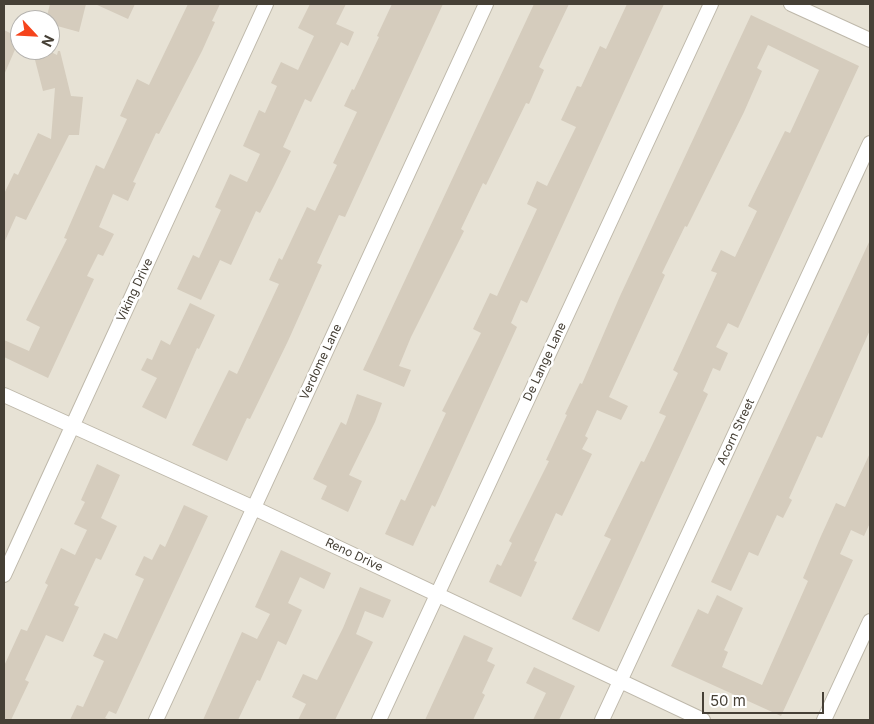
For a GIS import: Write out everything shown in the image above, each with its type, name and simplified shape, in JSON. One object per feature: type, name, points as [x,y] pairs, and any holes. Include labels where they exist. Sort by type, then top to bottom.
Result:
[{"type":"street","name":"Viking Drive","points":[[4,575],[266,4]]},
{"type":"street","name":"Verdome Lane","points":[[156,720],[486,4]]},
{"type":"street","name":"De Lange Lane","points":[[379,720],[711,4]]},
{"type":"street","points":[[791,4],[870,40]]},
{"type":"street","name":"Acorn Street","points":[[602,720],[870,143]]},
{"type":"street","name":"Reno Drive","points":[[4,395],[254,508],[703,720]]},
{"type":"street","points":[[824,720],[870,621]]},
{"type":"shaded area","points":[[4,4],[870,4],[870,720],[4,720]]},
{"type":"building","points":[[50,4],[86,4],[79,32],[60,27],[60,10],[48,10]]},
{"type":"building","points":[[95,4],[135,4],[128,19]]},
{"type":"building","points":[[188,4],[220,4],[212,21],[215,22],[202,51],[159,134],[156,133],[133,182],[136,183],[128,201],[113,194],[99,227],[114,234],[103,256],[98,254],[87,276],[94,279],[48,378],[4,357],[4,340],[29,351],[40,327],[26,320],[67,239],[64,238],[96,165],[104,169],[127,119],[120,116],[137,79],[149,85]]},
{"type":"building","points":[[310,4],[346,4],[336,24],[354,32],[348,46],[341,42],[311,102],[305,99],[283,147],[291,151],[274,186],[260,213],[256,211],[231,265],[220,260],[201,300],[177,289],[193,255],[199,258],[221,210],[215,207],[230,174],[247,182],[260,154],[243,146],[259,110],[265,113],[277,86],[271,83],[281,62],[298,70],[314,36],[298,28]]},
{"type":"building","points":[[392,4],[443,4],[345,217],[339,215],[317,263],[322,265],[288,341],[250,419],[247,418],[227,461],[192,445],[229,370],[237,374],[279,284],[269,280],[279,258],[282,260],[307,207],[315,211],[337,165],[333,163],[357,112],[344,106],[352,89],[354,90],[379,37],[377,36]]},
{"type":"building","points":[[534,4],[569,4],[539,67],[544,70],[529,104],[526,103],[486,185],[483,183],[461,229],[464,231],[411,337],[399,366],[411,370],[404,387],[363,370]]},
{"type":"building","points":[[627,4],[664,4],[527,303],[521,300],[511,323],[517,327],[435,507],[432,505],[413,546],[385,534],[401,499],[405,501],[446,413],[442,411],[481,333],[473,329],[490,293],[497,296],[537,209],[527,204],[537,181],[547,186],[576,127],[561,120],[577,86],[581,87],[600,46],[606,49]]},
{"type":"building","points":[[751,15],[859,66],[738,328],[728,323],[716,347],[728,353],[720,371],[713,368],[703,391],[708,394],[599,632],[572,619],[611,539],[604,536],[641,461],[644,462],[666,416],[659,413],[678,373],[673,370],[717,273],[711,271],[721,250],[735,257],[757,211],[748,206],[785,131],[790,133],[819,70],[768,45],[757,68],[762,71],[744,112],[662,273],[665,275],[609,397],[628,406],[621,420],[597,410],[585,436],[588,438],[582,449],[592,454],[562,516],[556,513],[534,561],[537,562],[521,597],[489,582],[497,564],[501,566],[512,543],[509,541],[549,461],[546,460],[567,415],[565,414],[580,383],[582,384],[620,296]]},
{"type":"building","points":[[4,30],[10,33],[10,60],[4,75]]},
{"type":"building","points":[[60,51],[71,96],[83,97],[79,135],[69,135],[26,220],[16,216],[4,243],[4,194],[14,173],[18,175],[38,133],[51,139],[55,88],[43,91],[35,60],[60,60]]},
{"type":"building","points":[[870,240],[870,330],[822,438],[817,436],[789,498],[792,500],[783,518],[777,515],[758,556],[749,552],[731,591],[711,582]]},
{"type":"building","points":[[190,303],[215,315],[199,349],[197,348],[166,419],[142,407],[157,378],[141,370],[147,358],[152,360],[161,340],[170,345]]},
{"type":"building","points":[[357,394],[382,403],[375,422],[349,475],[362,481],[348,512],[321,499],[327,486],[313,479],[341,422],[346,425]]},
{"type":"building","points":[[870,453],[870,523],[864,536],[851,530],[840,554],[853,560],[781,716],[671,666],[698,609],[708,614],[717,595],[743,608],[724,650],[728,652],[722,667],[762,685],[808,581],[803,578],[836,503],[845,507]]},
{"type":"building","points":[[97,464],[120,475],[101,518],[117,526],[101,560],[96,558],[74,605],[79,607],[63,642],[46,635],[25,680],[29,682],[11,720],[4,720],[4,666],[21,629],[27,631],[48,585],[45,583],[61,548],[75,555],[87,530],[74,524],[85,502],[81,500]]},
{"type":"building","points":[[184,505],[208,516],[116,714],[109,711],[105,718],[111,720],[70,720],[77,705],[83,707],[104,661],[93,656],[104,633],[117,639],[144,579],[135,575],[144,556],[152,560],[160,544],[165,547]]},
{"type":"building","points":[[281,550],[331,573],[324,589],[300,577],[288,603],[302,610],[286,645],[278,641],[260,681],[257,680],[238,720],[203,720],[242,632],[257,639],[270,614],[255,607]]},
{"type":"building","points":[[360,587],[391,600],[383,618],[365,611],[356,634],[373,642],[335,720],[298,720],[306,704],[292,697],[303,674],[317,680],[343,628]]},
{"type":"building","points":[[464,635],[493,648],[487,661],[495,665],[482,693],[485,695],[473,720],[425,720]]},
{"type":"building","points":[[534,667],[575,686],[559,720],[533,720],[546,693],[526,683]]}]
